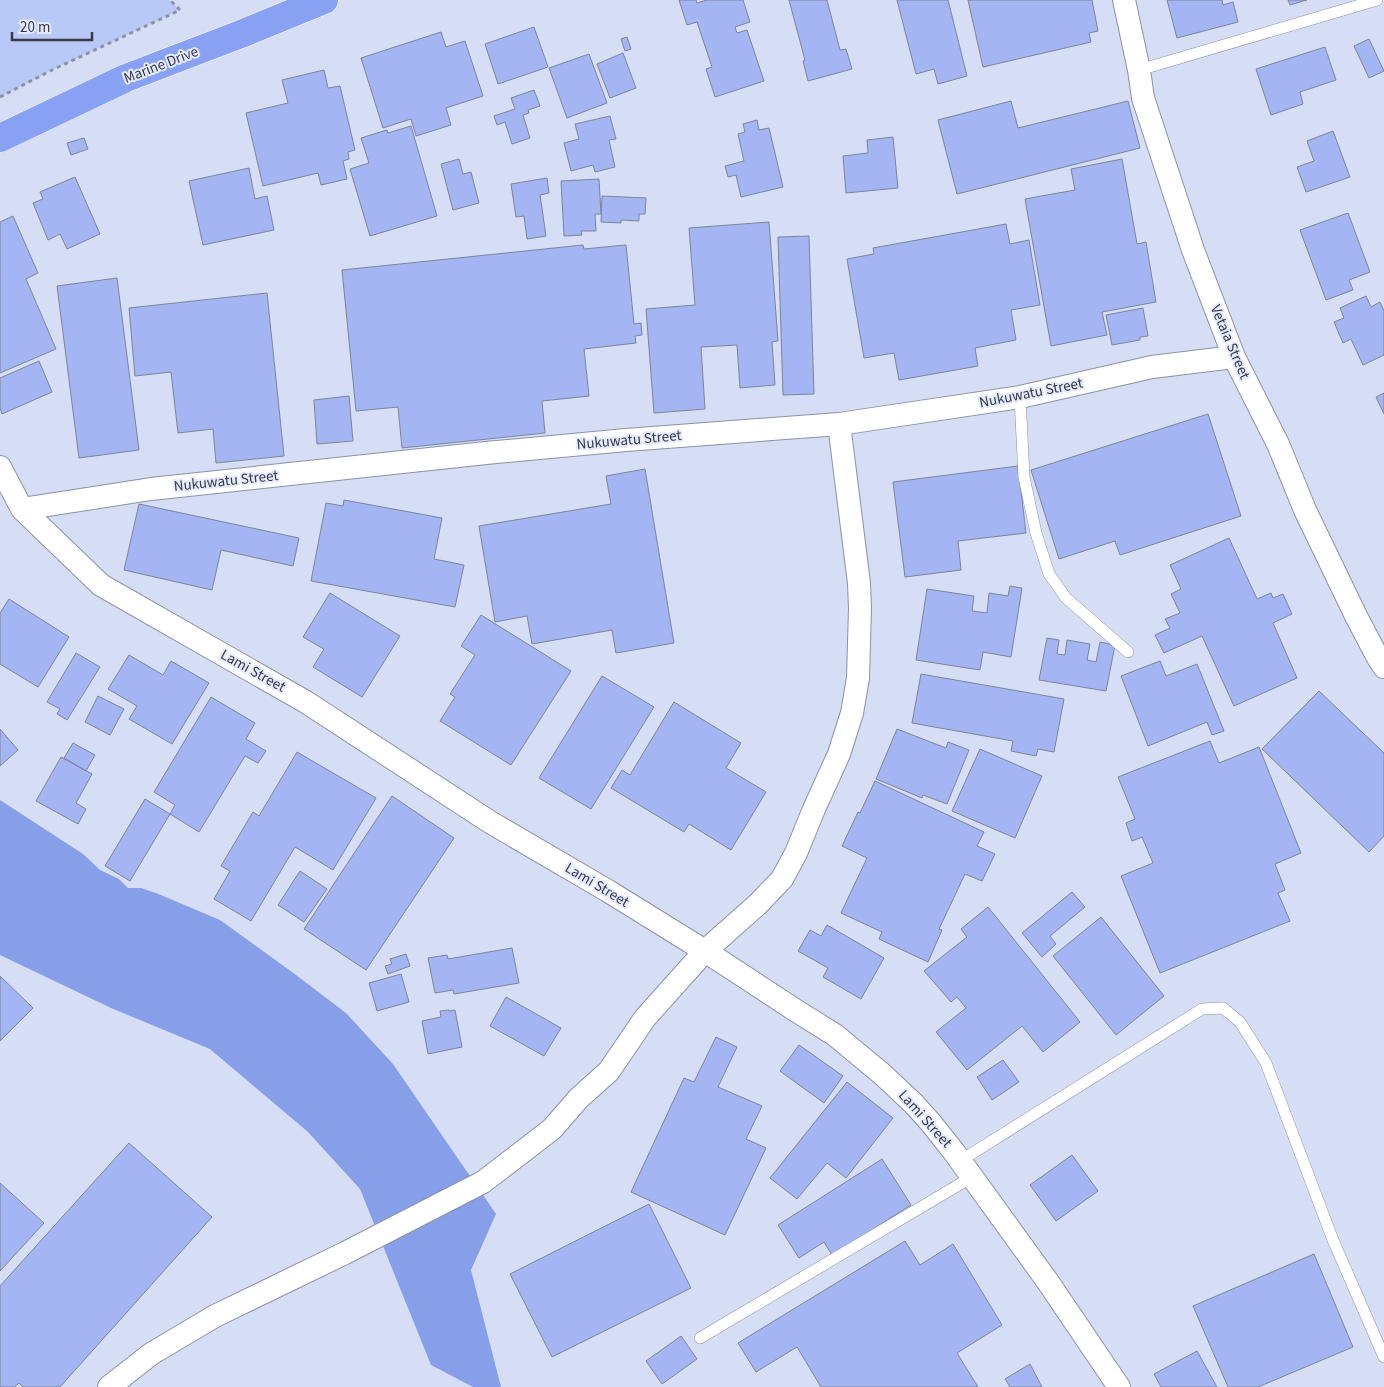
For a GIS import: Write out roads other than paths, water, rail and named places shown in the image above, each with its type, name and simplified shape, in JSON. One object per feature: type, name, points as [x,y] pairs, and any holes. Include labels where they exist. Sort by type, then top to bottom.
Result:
[{"type":"highway","name":"Marine Drive","points":[[0,138],[126,78],[324,0]]},
{"type":"street","name":"Vetaia Street","points":[[1124,0],[1143,98],[1193,250],[1234,357],[1278,444],[1305,510],[1356,616],[1384,667]]},
{"type":"street","name":"Nukuwatu Street","points":[[22,509],[151,489],[467,456],[626,440],[839,424],[1020,397],[1152,367],[1234,357]]},
{"type":"street","points":[[109,1387],[151,1354],[215,1316],[345,1253],[483,1182],[552,1129],[579,1098],[610,1071],[645,1018],[705,951],[758,904],[782,879],[796,853],[839,754],[852,713],[858,678],[859,583],[839,424]]},
{"type":"street","name":"Lami Street","points":[[0,467],[22,509],[101,586],[306,702],[490,822],[608,891],[835,1035],[882,1074],[931,1123],[1048,1282],[1119,1387]]},
{"type":"lane","points":[[1139,70],[1377,0]]},
{"type":"lane","points":[[1020,397],[1024,477],[1036,533],[1049,574],[1066,598],[1128,652]]},
{"type":"lane","points":[[700,1338],[966,1169],[1202,1009],[1223,1008],[1240,1022],[1266,1063],[1333,1240],[1384,1357]]}]
